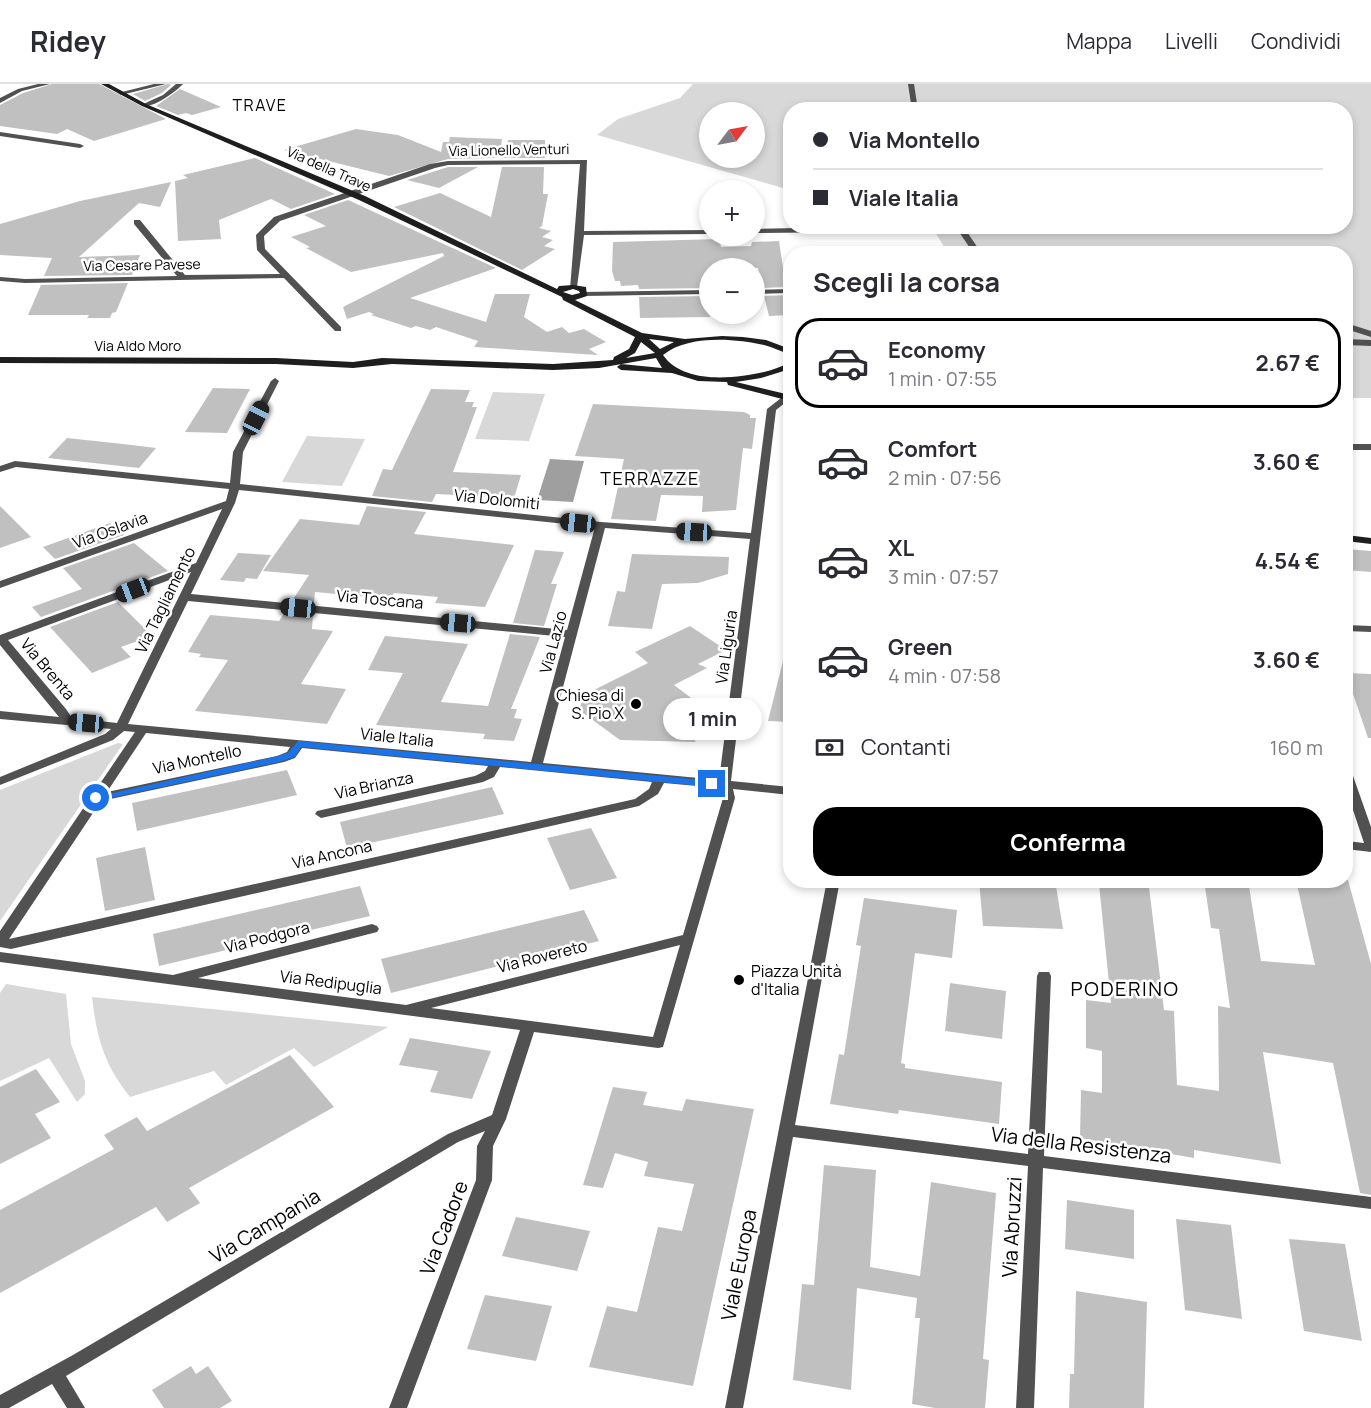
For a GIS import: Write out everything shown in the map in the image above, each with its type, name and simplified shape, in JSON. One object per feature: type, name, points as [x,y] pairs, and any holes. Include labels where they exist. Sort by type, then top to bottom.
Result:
[{"type":"main road","name":"Via della Trave","points":[[104,84],[144,105],[350,193],[542,284],[640,336],[659,354],[660,362],[672,371]]},
{"type":"main road","name":"Via della Trave","points":[[542,284],[583,289],[583,295],[592,310]]},
{"type":"main road","points":[[562,295],[570,287]]},
{"type":"main road","points":[[562,295],[583,295]]},
{"type":"main road","name":"Via della Trave","points":[[640,336],[692,341],[752,339],[783,348]]},
{"type":"main road","name":"Via Aldo Moro","points":[[599,365],[632,351],[640,336]]},
{"type":"main road","name":"Via della Trave","points":[[659,354],[692,341]]},
{"type":"main road","name":"Via Aldo Moro","points":[[599,365],[659,354]]},
{"type":"main road","name":"Via Aldo Moro","points":[[0,360],[276,361],[353,365],[389,362],[553,367],[599,365],[672,371]]},
{"type":"main road","points":[[672,371],[685,376],[742,379],[783,370]]},
{"type":"main road","points":[[780,372],[783,390]]},
{"type":"main road","points":[[715,379],[783,396]]},
{"type":"main road","points":[[1353,539],[1371,540]]},
{"type":"street","points":[[0,101],[20,90],[47,84]]},
{"type":"street","points":[[121,93],[163,84]]},
{"type":"street","points":[[144,105],[165,96],[180,84]]},
{"type":"street","points":[[911,84],[914,102]]},
{"type":"street","points":[[0,134],[80,146]]},
{"type":"street","name":"Via Lionello Venturi","points":[[350,193],[448,163],[584,162],[580,233],[570,287]]},
{"type":"street","points":[[338,329],[261,250],[258,241],[265,228],[294,212],[350,193]]},
{"type":"street","points":[[137,222],[183,278]]},
{"type":"street","points":[[765,231],[783,231]]},
{"type":"street","points":[[580,233],[699,232]]},
{"type":"street","name":"Via Cesare Pavese","points":[[0,279],[25,281],[286,276]]},
{"type":"street","points":[[765,292],[783,291]]},
{"type":"street","points":[[583,295],[699,292]]},
{"type":"street","points":[[1353,328],[1371,334]]},
{"type":"street","points":[[1353,342],[1371,343]]},
{"type":"street","name":"Via Tagliamento","points":[[121,727],[230,503],[235,486],[238,452],[275,381]]},
{"type":"street","name":"Via Liguria","points":[[658,1043],[729,798],[726,785],[772,410],[783,402]]},
{"type":"street","points":[[1353,447],[1371,447]]},
{"type":"street","points":[[0,469],[15,464],[235,486]]},
{"type":"street","name":"Via Dolomiti","points":[[235,486],[601,525],[758,536]]},
{"type":"street","name":"Via Oslavia","points":[[0,585],[230,503]]},
{"type":"street","name":"Via Lazio","points":[[536,767],[601,525]]},
{"type":"street","points":[[0,639],[200,565]]},
{"type":"street","name":"Via Toscana","points":[[184,597],[572,634]]},
{"type":"street","points":[[1353,628],[1371,629]]},
{"type":"street","name":"Via Brenta","points":[[0,639],[62,711],[68,722]]},
{"type":"street","name":"Viale Italia","points":[[0,715],[783,790]]},
{"type":"street","points":[[0,781],[109,737],[121,727]]},
{"type":"street","points":[[0,942],[143,729]]},
{"type":"street","name":"Via Montello","points":[[96,798],[279,759],[291,755],[298,744]]},
{"type":"street","name":"Via Brianza","points":[[321,814],[479,779],[490,774],[496,763]]},
{"type":"street","name":"Via Ancona","points":[[0,942],[21,942],[603,810],[648,797],[659,779]]},
{"type":"street","points":[[1353,793],[1371,846],[1353,845]]},
{"type":"street","points":[[787,1130],[832,888]]},
{"type":"street","name":"Via Podgora","points":[[171,980],[372,929]]},
{"type":"street","name":"Via Rovereto","points":[[404,1010],[689,938]]},
{"type":"street","name":"Via Redipuglia","points":[[0,957],[658,1043]]},
{"type":"street","name":"Via Abruzzi","points":[[1025,1408],[1044,976]]},
{"type":"street","name":"Via Cadore","points":[[398,1408],[484,1180],[485,1146],[498,1119],[529,1026]]},
{"type":"street","name":"Via Campania","points":[[0,1404],[453,1138],[498,1119]]},
{"type":"street","name":"Via della Resistenza","points":[[787,1130],[1371,1203]]},
{"type":"street","name":"Viale Europa","points":[[734,1408],[787,1130]]},
{"type":"street","points":[[55,1373],[76,1408]]},
{"type":"shaded area","points":[[693,84],[1371,84],[1371,398],[1353,398],[1353,246],[944,246],[936,234],[1353,234],[1353,102],[783,102],[783,188],[765,183],[765,180],[755,180],[713,168],[765,168],[765,102],[699,102],[699,164],[597,135],[618,119],[680,98]]},
{"type":"shaded area","points":[[493,392],[545,394],[529,441],[475,439]]},
{"type":"shaded area","points":[[307,436],[365,439],[342,486],[282,482]]},
{"type":"shaded area","points":[[550,459],[584,461],[573,502],[537,500]]},
{"type":"shaded area","points":[[118,743],[123,744],[0,921],[0,790]]},
{"type":"shaded area","points":[[6,984],[66,994],[71,1044],[85,1081],[85,1094],[77,1102],[49,1058],[0,1081],[0,993]]},
{"type":"shaded area","points":[[92,997],[388,1027],[314,1067],[294,1048],[226,1085],[214,1071],[130,1097],[114,1073],[103,1050],[96,1026]]},
{"type":"building","points":[[52,84],[99,84],[166,119],[94,141],[67,129],[57,134],[0,126],[0,105],[23,93]]},
{"type":"building","points":[[171,85],[162,93],[145,101],[133,94]]},
{"type":"building","points":[[180,89],[221,107],[192,115],[186,113],[178,115],[156,106]]},
{"type":"building","points":[[356,129],[398,135],[441,152],[443,142],[449,142],[450,137],[502,139],[500,155],[494,158],[448,159],[389,176],[284,150]]},
{"type":"building","points":[[508,140],[545,140],[545,158],[504,158]]},
{"type":"building","points":[[255,158],[335,194],[291,209],[271,199],[219,220],[221,239],[178,241],[175,181],[188,178],[183,175]]},
{"type":"building","points":[[448,167],[478,167],[439,188],[407,180]]},
{"type":"building","points":[[502,167],[544,167],[543,194],[548,194],[542,226],[539,228],[551,231],[542,237],[553,240],[544,246],[555,249],[522,270],[394,207],[440,193],[491,217]]},
{"type":"building","points":[[171,182],[160,207],[139,203],[79,257],[140,255],[132,275],[44,276],[52,258],[0,255],[0,224],[80,201]]},
{"type":"building","points":[[348,200],[496,268],[410,298],[486,322],[495,294],[530,294],[524,317],[547,332],[562,327],[569,333],[584,329],[606,342],[589,349],[598,355],[474,347],[478,341],[436,327],[430,330],[416,326],[411,328],[371,315],[374,314],[369,312],[347,319],[343,307],[444,256],[443,253],[351,272],[306,248],[310,247],[291,237],[326,226],[304,215]]},
{"type":"building","points":[[699,240],[699,246],[721,247],[765,246],[765,242],[779,241],[783,287],[765,288],[765,258],[699,258],[699,288],[639,289],[638,285],[621,286],[620,281],[615,281],[612,271],[613,242]]},
{"type":"building","points":[[128,283],[116,312],[112,313],[110,318],[87,318],[89,315],[28,315],[41,285]]},
{"type":"building","points":[[783,295],[783,315],[769,316],[765,296]]},
{"type":"building","points":[[699,296],[699,317],[640,318],[639,297]]},
{"type":"building","points":[[213,388],[250,389],[227,433],[185,432]]},
{"type":"building","points":[[431,389],[470,390],[465,402],[474,402],[472,407],[477,407],[453,472],[521,475],[514,498],[436,494],[432,502],[372,496],[383,469],[392,470]]},
{"type":"building","points":[[593,404],[744,412],[750,415],[750,418],[756,418],[752,449],[743,448],[736,510],[702,512],[703,496],[661,495],[656,521],[611,519],[624,459],[575,456]]},
{"type":"building","points":[[67,438],[156,448],[139,468],[48,458]]},
{"type":"building","points":[[0,506],[31,537],[0,548]]},
{"type":"building","points":[[367,506],[426,512],[414,534],[514,545],[485,607],[435,603],[438,597],[394,593],[391,599],[315,592],[314,603],[292,601],[309,575],[263,571],[300,519],[359,525]]},
{"type":"building","points":[[110,523],[124,535],[55,559],[43,547]]},
{"type":"building","points":[[134,543],[168,571],[41,617],[32,607],[82,589],[63,568]]},
{"type":"building","points":[[535,550],[564,552],[551,584],[557,584],[544,626],[513,623]]},
{"type":"building","points":[[1353,550],[1371,551],[1371,572],[1353,571]]},
{"type":"building","points":[[238,553],[271,555],[257,579],[246,578],[244,582],[220,580]]},
{"type":"building","points":[[632,554],[729,557],[728,574],[698,583],[662,584],[652,629],[608,626],[617,591],[625,592]]},
{"type":"building","points":[[118,602],[152,636],[121,647],[131,657],[92,673],[50,627]]},
{"type":"building","points":[[285,612],[313,615],[312,629],[333,631],[301,684],[346,689],[327,724],[195,711],[228,660],[199,657],[201,654],[188,652],[210,615],[279,621]]},
{"type":"building","points":[[690,626],[726,650],[698,664],[707,668],[674,685],[694,700],[696,716],[682,724],[696,742],[620,740],[579,710],[584,695],[648,663],[635,652]]},
{"type":"building","points":[[510,634],[540,637],[511,709],[517,709],[514,718],[522,719],[514,741],[483,739],[485,734],[376,725],[403,673],[368,670],[385,636],[468,644],[441,702],[488,706]]},
{"type":"building","points":[[783,661],[783,722],[768,721]]},
{"type":"building","points":[[1353,673],[1371,674],[1371,738],[1368,738],[1353,694]]},
{"type":"building","points":[[287,770],[297,795],[137,831],[132,803]]},
{"type":"building","points":[[492,787],[504,814],[347,848],[340,822]]},
{"type":"building","points":[[591,828],[617,878],[570,890],[547,838]]},
{"type":"building","points":[[145,847],[155,900],[105,911],[96,858]]},
{"type":"building","points":[[360,886],[370,916],[159,966],[153,934]]},
{"type":"building","points":[[980,888],[1056,888],[1063,929],[983,926]]},
{"type":"building","points":[[1099,888],[1149,888],[1164,1010],[1174,1011],[1177,1085],[1219,1091],[1218,1006],[1230,1008],[1219,929],[1211,928],[1205,888],[1249,888],[1261,961],[1315,965],[1298,888],[1350,888],[1371,964],[1371,1195],[1360,1193],[1333,1063],[1263,1052],[1281,1164],[1194,1150],[1194,1158],[1080,1138],[1081,1090],[1102,1093],[1102,1051],[1086,1048],[1086,1000],[1111,1003]]},
{"type":"building","points":[[864,898],[957,910],[952,958],[915,953],[901,1063],[905,1064],[905,1068],[1002,1082],[999,1124],[899,1110],[898,1114],[830,1104],[839,1054],[844,1055],[861,946],[856,945]]},
{"type":"building","points":[[584,910],[599,941],[391,993],[381,959]]},
{"type":"building","points":[[950,983],[1006,991],[1002,1039],[945,1031]]},
{"type":"building","points":[[410,1038],[491,1051],[472,1099],[430,1092],[438,1071],[399,1065]]},
{"type":"building","points":[[290,1055],[334,1107],[189,1188],[200,1203],[167,1222],[156,1207],[0,1293],[0,1210],[114,1149],[104,1135],[137,1117],[147,1131]]},
{"type":"building","points":[[36,1069],[60,1102],[35,1114],[51,1138],[0,1164],[0,1087]]},
{"type":"building","points":[[613,1087],[647,1092],[643,1105],[682,1111],[686,1099],[754,1109],[693,1386],[589,1367],[607,1306],[637,1312],[658,1227],[682,1231],[694,1184],[644,1176],[648,1162],[615,1153],[603,1188],[583,1185]]},
{"type":"building","points":[[824,1165],[876,1170],[870,1267],[920,1276],[931,1182],[996,1193],[983,1359],[989,1360],[985,1408],[935,1408],[912,1404],[920,1318],[915,1318],[917,1298],[857,1288],[851,1390],[793,1380],[802,1284],[814,1285]]},
{"type":"building","points":[[1067,1200],[1134,1210],[1134,1259],[1065,1249]]},
{"type":"building","points":[[516,1217],[590,1231],[577,1271],[502,1256]]},
{"type":"building","points":[[1176,1219],[1231,1225],[1242,1319],[1185,1310]]},
{"type":"building","points":[[1289,1239],[1345,1244],[1362,1341],[1304,1331]]},
{"type":"building","points":[[1076,1291],[1147,1302],[1144,1408],[1069,1408],[1070,1374],[1074,1374]]},
{"type":"building","points":[[485,1295],[552,1306],[536,1361],[467,1349]]},
{"type":"building","points":[[191,1366],[196,1374],[208,1366],[232,1401],[220,1408],[164,1408],[152,1390]]},
{"type":"place","name":"Chiesa di S. Pio X","points":[[636,704]]},
{"type":"place","name":"Piazza Unità d'Italia","points":[[739,980]]},
{"type":"district","name":"TRAVE","points":[[260,105]]},
{"type":"district","name":"TERRAZZE","points":[[650,479]]},
{"type":"district","name":"PODERINO","points":[[1125,989]]},
{"type":"route","points":[[96,798],[279,759],[291,755],[298,744],[712,784]]}]
